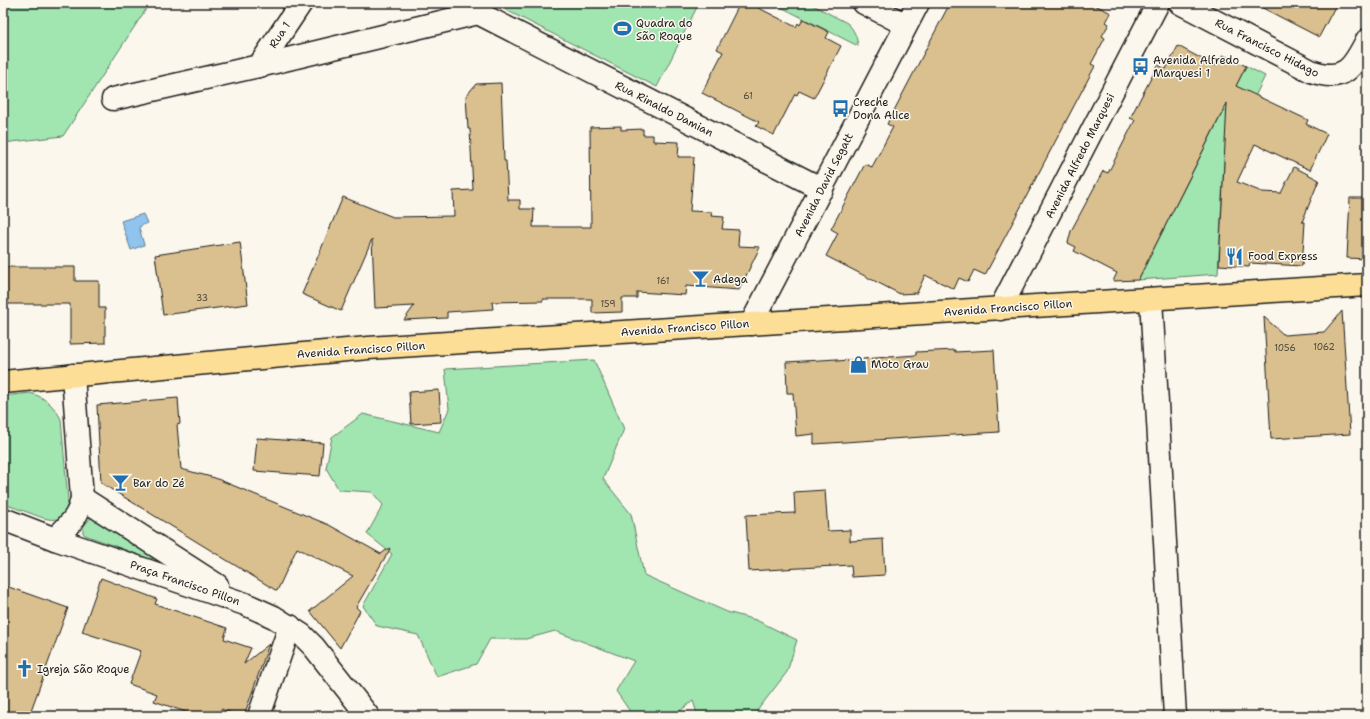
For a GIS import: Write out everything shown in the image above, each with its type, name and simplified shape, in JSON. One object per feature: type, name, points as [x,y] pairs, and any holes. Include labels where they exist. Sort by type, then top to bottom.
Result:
[{"type":"main road","name":"Avenida Francisco Pillon","points":[[3,382],[368,348],[1367,285]]},
{"type":"street","name":"Rua 1","points":[[259,66],[301,3]]},
{"type":"street","points":[[864,3],[906,25]]},
{"type":"street","name":"Avenida David Segatt","points":[[751,324],[918,3]]},
{"type":"street","name":"Avenida Alfredo Marquesi","points":[[1000,309],[1158,3]]},
{"type":"street","name":"Rua Francisco Hidago","points":[[1180,3],[1310,71],[1323,76],[1335,75],[1347,71],[1357,59],[1367,40]]},
{"type":"street","name":"Rua Rinaldo Damian","points":[[113,99],[259,66],[478,13],[822,189]]},
{"type":"street","points":[[1151,299],[1175,716]]},
{"type":"street","points":[[55,539],[76,518],[80,509],[82,498],[73,375]]},
{"type":"street","name":"Praça Francisco Pillon","points":[[82,498],[245,604]]},
{"type":"street","name":"Praça Francisco Pillon","points":[[3,519],[55,539],[245,604]]},
{"type":"street","points":[[245,604],[274,617],[302,635],[314,647],[368,716]]},
{"type":"street","points":[[259,716],[290,626]]},
{"type":"green space","points":[[3,3],[150,3],[63,136],[3,143]]},
{"type":"green space","points":[[510,3],[699,3],[657,87],[506,10]]},
{"type":"green space","points":[[773,3],[809,3],[847,23],[855,33],[858,46]]},
{"type":"green space","points":[[1246,66],[1265,76],[1224,160],[1218,274],[1138,280]]},
{"type":"green space","points":[[594,360],[624,429],[603,479],[631,514],[644,575],[727,612],[756,620],[797,640],[787,672],[753,716],[698,716],[693,701],[673,716],[633,716],[616,691],[634,661],[555,631],[526,639],[490,639],[476,664],[437,677],[418,635],[377,626],[363,606],[392,554],[367,534],[383,505],[372,492],[339,490],[326,468],[332,437],[363,414],[439,432],[449,409],[445,369]]},
{"type":"green space","points":[[30,393],[40,397],[48,403],[61,419],[68,501],[63,515],[59,518],[43,518],[3,503],[3,396]]},
{"type":"green space","points":[[92,516],[154,556],[152,559],[85,535],[83,533],[83,527]]},
{"type":"water","points":[[143,214],[147,223],[139,227],[144,245],[131,250],[121,221]]},
{"type":"building","points":[[740,3],[749,3],[796,27],[798,23],[800,25],[803,19],[829,32],[826,38],[841,46],[814,98],[799,91],[797,95],[795,94],[774,135],[756,126],[759,122],[702,93],[723,52],[717,49]]},
{"type":"building","points":[[950,3],[1091,3],[1111,13],[1106,22],[1109,24],[1102,36],[1105,38],[1091,64],[1095,66],[985,275],[974,270],[968,282],[959,278],[954,289],[925,275],[917,293],[900,294],[826,256],[838,233],[831,229],[865,164],[872,167],[893,127],[887,124]]},
{"type":"building","points":[[1253,3],[1337,3],[1319,37]]},
{"type":"building","points":[[1178,46],[1215,66],[1223,55],[1246,66],[1236,86],[1308,120],[1306,124],[1327,134],[1310,170],[1255,144],[1237,182],[1262,192],[1281,193],[1294,167],[1319,180],[1302,222],[1305,222],[1302,266],[1250,263],[1249,267],[1219,265],[1227,103],[1138,280],[1113,281],[1117,273],[1074,251],[1076,247],[1068,243],[1071,231],[1103,171],[1108,173],[1135,120],[1130,118],[1158,65],[1166,69]]},
{"type":"building","points":[[501,83],[504,161],[506,161],[508,200],[520,200],[520,209],[534,209],[533,227],[591,227],[590,127],[621,126],[621,130],[643,129],[643,135],[653,135],[653,141],[679,142],[678,157],[694,157],[690,211],[712,212],[711,216],[724,217],[722,229],[739,230],[738,246],[760,247],[739,290],[686,286],[685,295],[637,292],[637,298],[622,298],[622,312],[592,313],[592,299],[543,299],[543,301],[492,302],[493,309],[447,312],[447,318],[404,320],[414,306],[375,308],[372,239],[341,311],[302,294],[343,197],[393,217],[454,216],[453,191],[473,190],[470,129],[468,129],[466,96],[476,84]]},
{"type":"building","points":[[1350,198],[1367,198],[1367,259],[1347,258]]},
{"type":"building","points":[[240,242],[248,304],[163,315],[155,255]]},
{"type":"building","points":[[3,267],[75,267],[75,281],[99,281],[99,308],[105,308],[105,343],[70,344],[70,304],[3,304]]},
{"type":"building","points":[[1342,311],[1350,434],[1271,439],[1264,317],[1284,335],[1324,332]]},
{"type":"building","points":[[955,350],[955,352],[994,350],[999,432],[814,444],[814,434],[796,436],[793,393],[787,393],[786,362],[837,359],[837,361],[916,355],[916,352]]},
{"type":"building","points":[[439,390],[441,422],[411,424],[409,392]]},
{"type":"building","points":[[178,398],[180,424],[177,425],[181,469],[215,478],[329,525],[381,554],[389,548],[390,549],[356,607],[360,611],[340,648],[310,611],[353,576],[297,548],[277,591],[101,483],[97,405]]},
{"type":"building","points":[[257,438],[323,443],[320,476],[254,471]]},
{"type":"building","points":[[825,490],[828,531],[850,530],[850,541],[883,539],[885,575],[852,577],[851,565],[749,571],[746,515],[795,513],[794,492]]},
{"type":"building","points":[[101,578],[157,599],[155,604],[227,628],[224,639],[251,648],[244,664],[269,644],[244,716],[221,709],[218,716],[197,716],[154,701],[157,694],[129,684],[141,651],[82,632]]},
{"type":"building","name":"Igreja São Roque","points":[[3,585],[68,608],[29,716],[3,716]]},
{"type":"place","name":"Quadra do São Roque","points":[[623,29]]},
{"type":"place","name":"Avenida Alfredo Marquesi 1","points":[[1140,66]]},
{"type":"place","name":"Creche Dona Alice","points":[[840,108]]},
{"type":"place","name":"Food Express","points":[[1235,256]]},
{"type":"place","name":"Adega","points":[[700,279]]},
{"type":"place","name":"Moto Grau","points":[[858,364]]},
{"type":"place","name":"Bar do Zé","points":[[120,483]]},
{"type":"place","name":"Igreja São Roque","points":[[24,669]]}]
